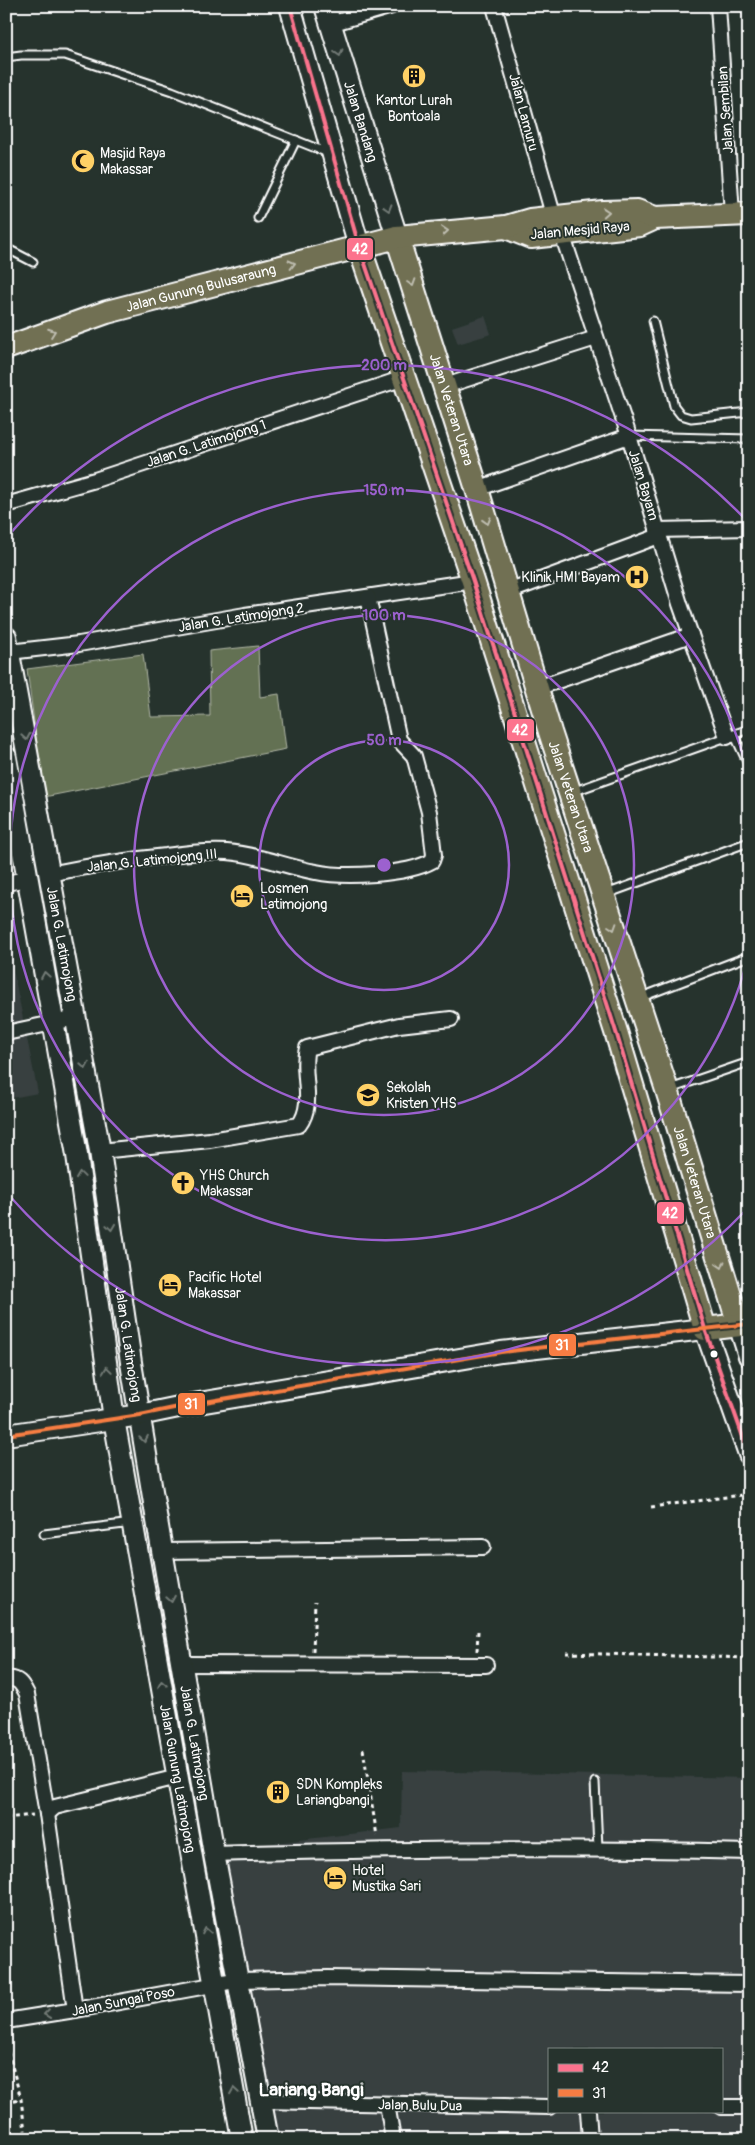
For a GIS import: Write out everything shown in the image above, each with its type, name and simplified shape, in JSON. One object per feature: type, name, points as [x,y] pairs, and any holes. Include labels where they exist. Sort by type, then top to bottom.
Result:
[{"type":"highway","name":"Jalan Mesjid Raya","points":[[397,236],[506,227],[530,220],[558,226],[603,212],[637,211],[655,218],[740,214]]},
{"type":"highway","name":"Jalan Gunung Bulusaraung","points":[[6,348],[107,312],[397,236]]},
{"type":"highway","name":"Jalan Veteran Utara","points":[[397,236],[446,386],[550,732],[744,1324]]},
{"type":"highway","name":"Jalan Veteran Utara","points":[[359,246],[473,582],[617,1035],[705,1329]]},
{"type":"highway","points":[[522,739],[550,732]]},
{"type":"highway","points":[[617,1035],[645,1024]]},
{"type":"highway","points":[[705,1329],[744,1324]]},
{"type":"main road","points":[[290,6],[359,246]]},
{"type":"main road","name":"Jalan Bandang","points":[[328,15],[397,236]]},
{"type":"main road","name":"Jalan G. Latimojong","points":[[8,645],[100,1152],[140,1415],[214,1854],[240,1980],[268,2139]]},
{"type":"main road","name":"Jalan G. Latimojong","points":[[6,756],[77,1155],[114,1419]]},
{"type":"main road","points":[[28,879],[49,874]]},
{"type":"main road","name":"Jalan Veteran Utara","points":[[744,1324],[749,1356]]},
{"type":"main road","points":[[6,1435],[140,1415],[212,1400],[501,1352],[705,1329]]},
{"type":"main road","name":"Jalan Veteran Utara","points":[[705,1329],[749,1454]]},
{"type":"main road","name":"Jalan Gunung Latimojong","points":[[114,1419],[216,1984],[242,2139]]},
{"type":"street","points":[[328,15],[392,6]]},
{"type":"street","name":"Jalan Lamuru","points":[[494,6],[558,226]]},
{"type":"street","name":"Jalan Sembilan","points":[[718,6],[740,214]]},
{"type":"street","name":"Jalan Bayam","points":[[558,226],[630,436],[658,533],[691,635],[731,735]]},
{"type":"street","points":[[446,386],[596,338]]},
{"type":"street","name":"Jalan G. Latimojong 1","points":[[6,505],[94,480],[404,378]]},
{"type":"street","points":[[477,489],[630,436]]},
{"type":"street","points":[[508,592],[658,533],[749,528]]},
{"type":"street","name":"Jalan G. Latimojong 2","points":[[8,645],[79,644],[245,616],[473,582]]},
{"type":"street","name":"Jalan G. Latimojong III","points":[[49,874],[110,862],[207,852],[242,854],[318,873],[341,874],[386,873],[408,870],[422,867],[432,861],[433,845],[425,798],[414,756],[399,740],[368,597]]},
{"type":"street","points":[[537,688],[691,635]]},
{"type":"street","points":[[6,883],[28,879]]},
{"type":"street","points":[[6,1033],[76,1018]]},
{"type":"street","points":[[100,1152],[210,1140],[299,1125],[306,1112],[305,1060],[307,1048],[399,1025],[451,1019]]},
{"type":"street","points":[[163,1551],[483,1547]]},
{"type":"street","points":[[182,1664],[312,1666],[486,1665]]},
{"type":"street","points":[[6,1680],[12,1678],[21,1682],[27,1694],[47,1814],[75,2010]]},
{"type":"street","points":[[47,1814],[55,1807],[178,1777]]},
{"type":"street","points":[[214,1854],[379,1849],[598,1848],[749,1852]]},
{"type":"street","name":"Jalan Sungai Poso","points":[[6,2020],[75,2010],[240,1980],[328,1978],[749,1984]]},
{"type":"street","name":"Jalan Bulu Dua","points":[[261,2101],[548,2107]]},
{"type":"street","points":[[387,2104],[393,2139]]},
{"type":"street","points":[[722,2107],[749,2107]]},
{"type":"street","points":[[588,2112],[590,2139]]},
{"type":"lane","points":[[6,57],[65,55],[172,91],[333,155]]},
{"type":"lane","points":[[258,218],[296,140]]},
{"type":"lane","points":[[6,248],[33,262]]},
{"type":"lane","points":[[653,321],[674,406],[681,415],[691,418],[749,412]]},
{"type":"lane","points":[[630,436],[749,439]]},
{"type":"lane","points":[[570,793],[749,729]]},
{"type":"lane","name":"Jalan Bayam","points":[[731,735],[749,766]]},
{"type":"lane","points":[[603,896],[749,842]]},
{"type":"lane","points":[[637,1000],[749,956]]},
{"type":"lane","points":[[667,1090],[749,1062]]},
{"type":"lane","points":[[44,1534],[132,1523]]},
{"type":"lane","points":[[595,1782],[598,1848]]},
{"type":"path","points":[[651,1507],[749,1494]]},
{"type":"path","points":[[312,1666],[315,1602]]},
{"type":"path","points":[[566,1653],[749,1658]]},
{"type":"path","points":[[363,1749],[379,1849]]},
{"type":"path","points":[[6,1818],[47,1814]]},
{"type":"path","points":[[6,2044],[20,2099],[26,2139]]},
{"type":"path","points":[[6,2102],[20,2099]]},
{"type":"shaded area","points":[[485,316],[491,334],[458,344],[452,327]]},
{"type":"shaded area","points":[[6,935],[38,1093],[6,1099]]},
{"type":"shaded area","points":[[402,1771],[749,1778],[749,2100],[722,2100],[722,2048],[548,2048],[548,2098],[267,2094],[223,1849],[401,1828]]},
{"type":"shaded area","points":[[272,2104],[548,2112],[722,2112],[749,2109],[749,2139],[279,2139]]},
{"type":"green space","points":[[258,646],[260,697],[279,694],[286,749],[44,797],[27,669],[143,654],[151,717],[210,716],[209,651]]},
{"type":"transit line","name":"42","points":[[290,6],[359,246],[473,581],[617,1035],[705,1329],[749,1454]]},
{"type":"transit line","name":"31","points":[[6,1435],[140,1415],[193,1404],[501,1352],[749,1324]]},
{"type":"place","name":"Kantor Lurah Bontoala","points":[[414,76]]},
{"type":"place","name":"Masjid Raya Makassar","points":[[83,161]]},
{"type":"place","name":"Klinik HMI Bayam","points":[[637,577]]},
{"type":"place","name":"Losmen Latimojong","points":[[242,896]]},
{"type":"place","name":"Sekolah Kristen YHS","points":[[368,1095]]},
{"type":"place","name":"YHS Church Makassar","points":[[183,1183]]},
{"type":"place","name":"Pacific Hotel Makassar","points":[[170,1285]]},
{"type":"place","name":"SDN Kompleks Lariangbangi","points":[[278,1792]]},
{"type":"place","name":"Hotel Mustika Sari","points":[[335,1878]]},
{"type":"district","name":"Lariang Bangi","points":[[311,2089]]}]
